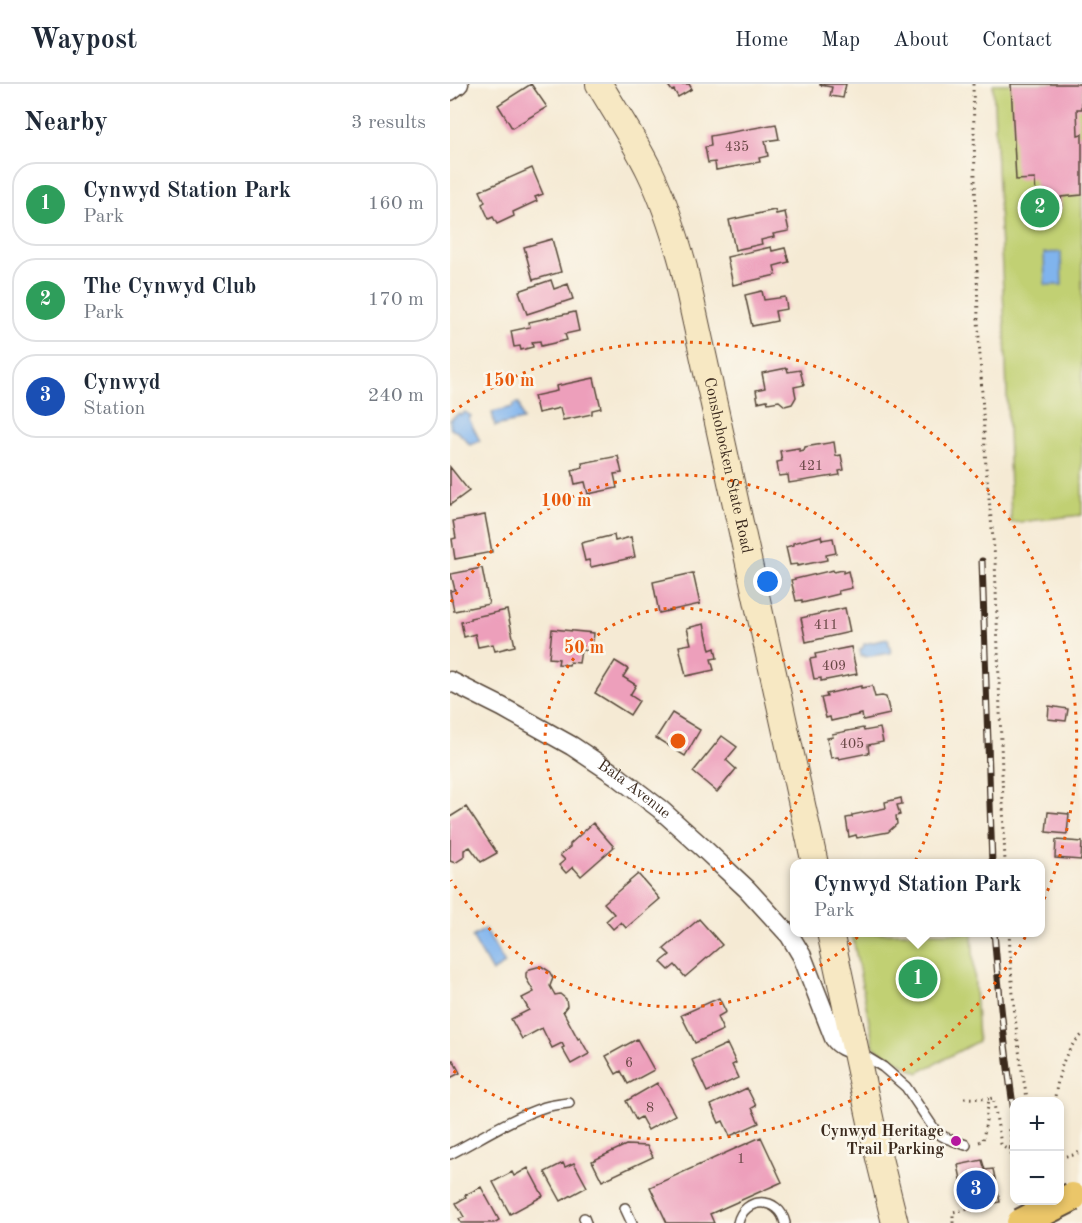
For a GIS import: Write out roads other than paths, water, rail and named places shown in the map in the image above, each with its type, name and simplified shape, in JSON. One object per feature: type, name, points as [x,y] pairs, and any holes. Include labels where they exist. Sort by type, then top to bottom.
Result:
[{"type":"main road","name":"Conshohocken State Road","points":[[599,84],[650,172],[664,204],[684,268],[813,859]]},
{"type":"main road","points":[[831,937],[895,1223]]},
{"type":"main road","points":[[1021,1223],[1072,1197]]},
{"type":"street","points":[[450,91],[459,84]]},
{"type":"street","name":"Bala Avenue","points":[[450,681],[572,746],[617,776],[660,809],[790,932]]},
{"type":"street","name":"Bala Avenue","points":[[793,937],[834,1038],[838,1044],[855,1050]]},
{"type":"lane","points":[[855,1050],[882,1067],[906,1087],[937,1132],[966,1145]]},
{"type":"lane","points":[[450,1154],[521,1117],[547,1106],[569,1103]]},
{"type":"lane","points":[[738,1223],[743,1211],[749,1206],[762,1203],[776,1207],[784,1223]]},
{"type":"lane","points":[[625,1208],[632,1223]]},
{"type":"water","points":[[1061,252],[1062,285],[1045,285],[1044,253]]},
{"type":"water","points":[[519,403],[523,420],[495,426],[492,412],[513,407],[514,404]]},
{"type":"water","points":[[465,412],[471,416],[469,419],[480,441],[470,445],[451,429],[450,420]]},
{"type":"water","points":[[888,639],[891,653],[861,656],[860,649],[864,644]]},
{"type":"water","points":[[485,929],[505,964],[492,972],[472,937]]},
{"type":"railway","points":[[982,561],[992,859]]},
{"type":"railway","points":[[994,937],[1012,1097]]},
{"type":"railway","points":[[1034,1205],[1039,1223]]},
{"type":"place","name":"The Cynwyd Club","points":[[1040,208]]},
{"type":"place","name":"Cynwyd Station Park","points":[[918,979]]},
{"type":"place","name":"Cynwyd Heritage Trail Parking","points":[[956,1141]]},
{"type":"place","name":"Cynwyd","points":[[976,1190]]}]
